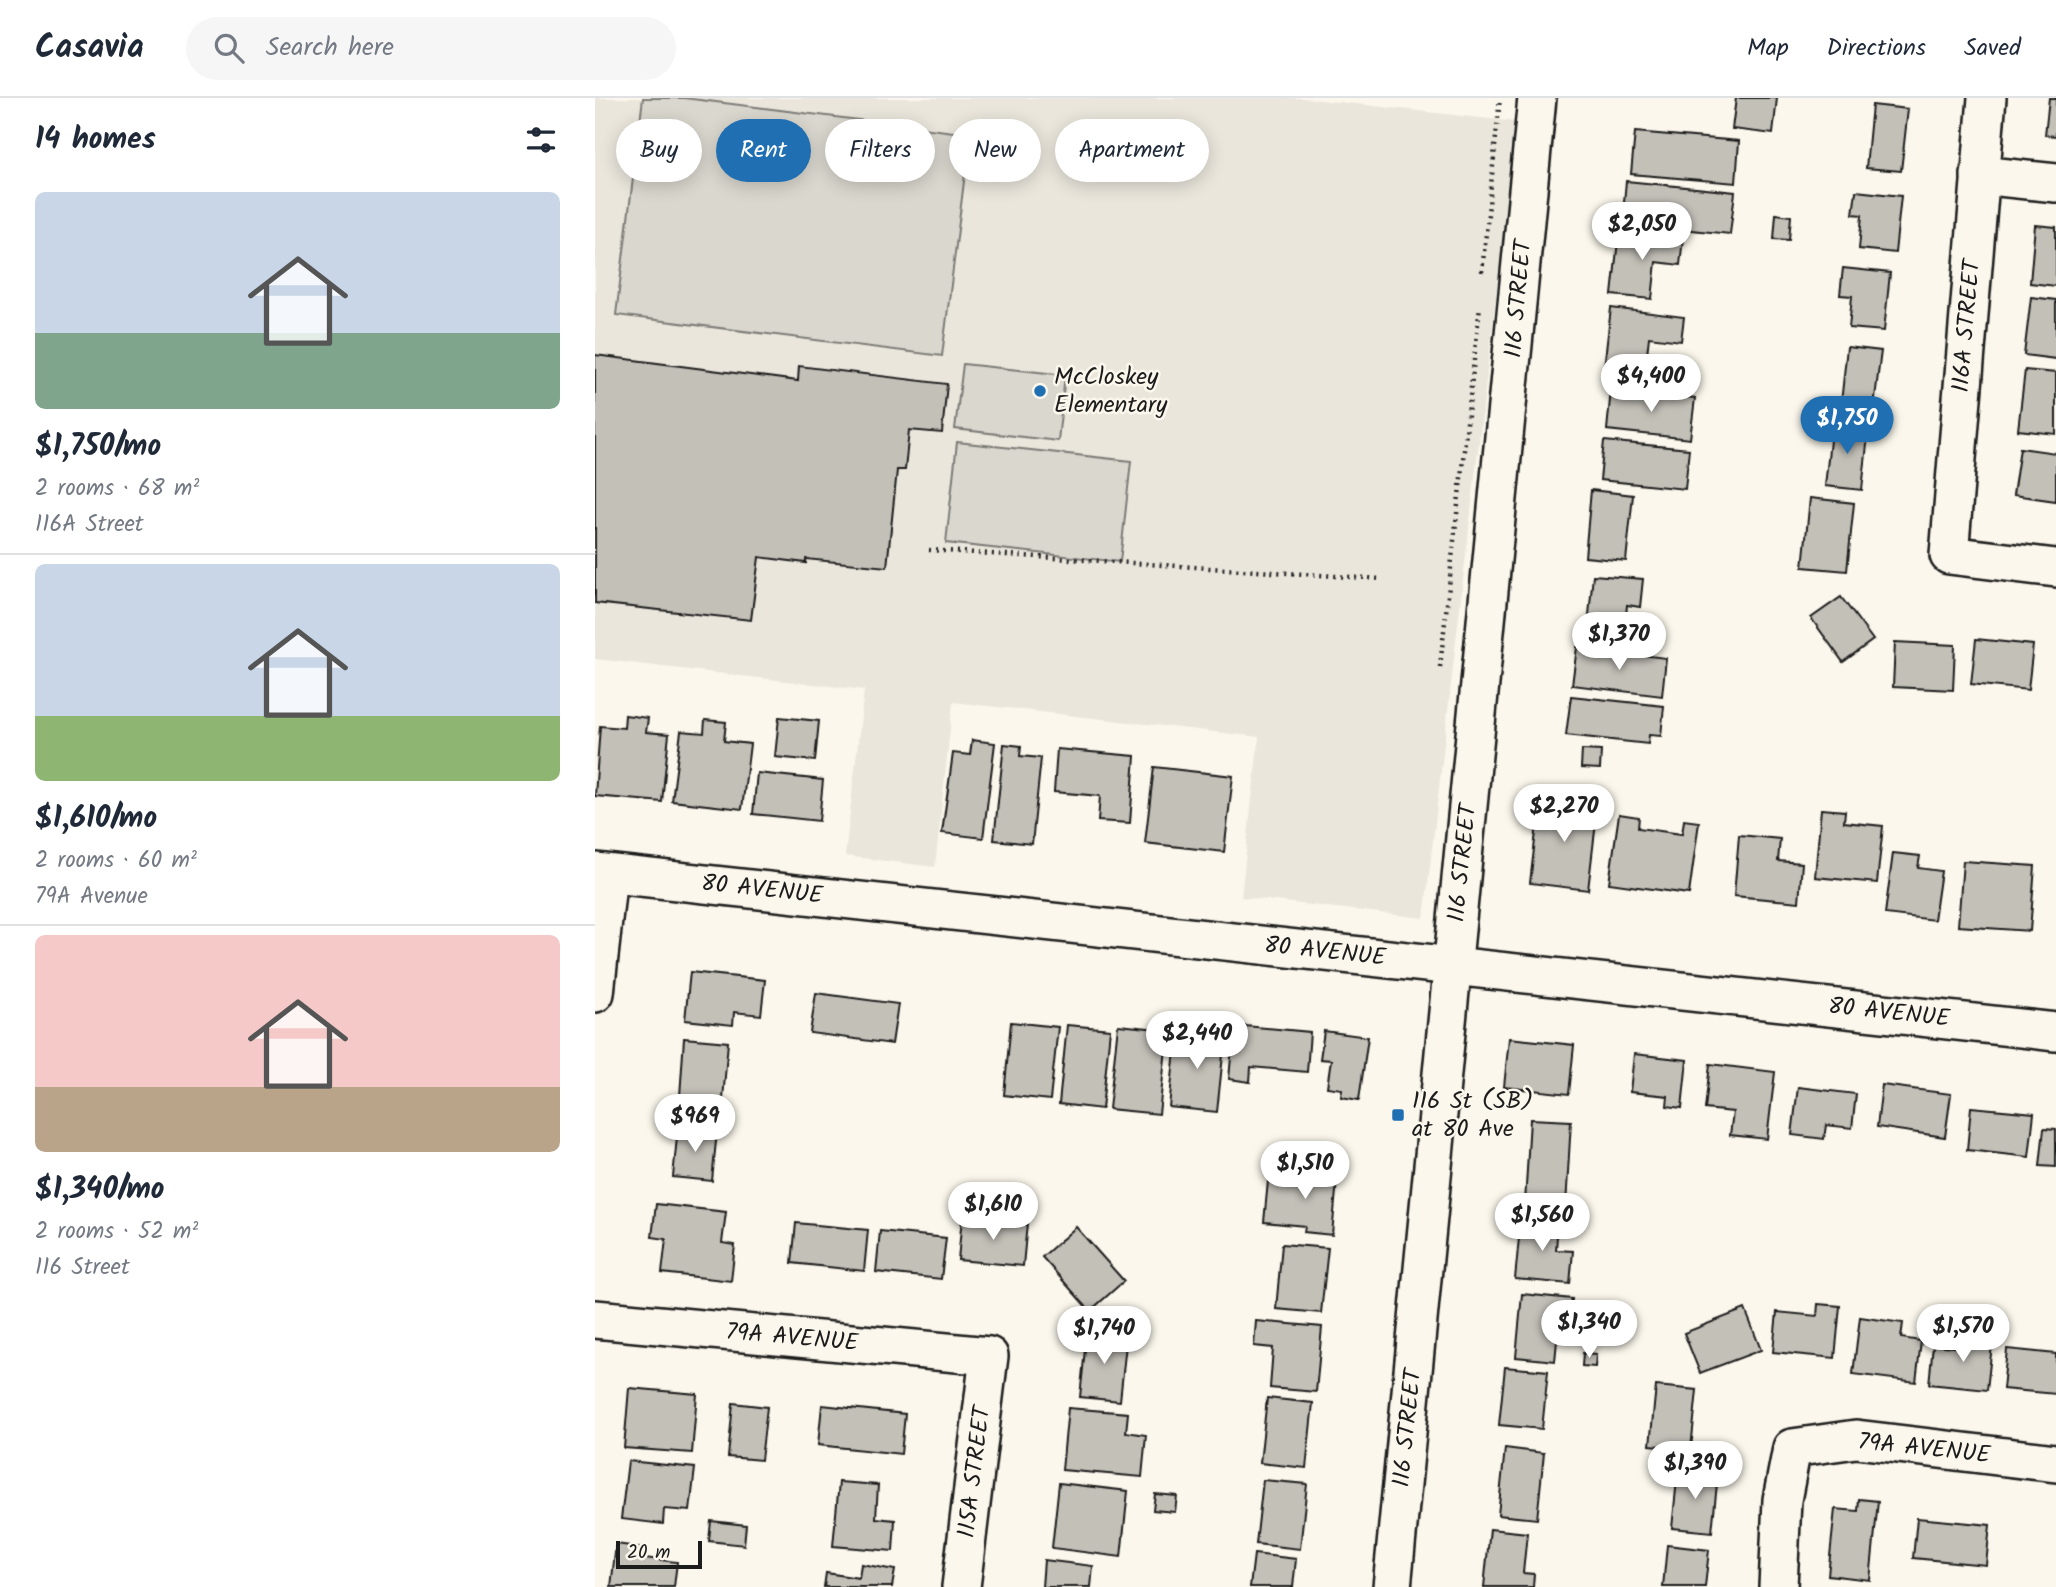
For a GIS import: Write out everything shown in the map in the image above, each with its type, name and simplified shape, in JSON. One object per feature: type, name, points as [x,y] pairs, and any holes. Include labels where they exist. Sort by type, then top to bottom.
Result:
[{"type":"street","name":"116 STREET","points":[[1392,1587],[1537,98]]},
{"type":"street","name":"116A STREET","points":[[1987,98],[1949,555],[2056,568]]},
{"type":"street","points":[[1980,175],[2056,183]]},
{"type":"street","name":"80 AVENUE","points":[[602,873],[2056,1032]]},
{"type":"street","points":[[595,993],[602,873]]},
{"type":"street","name":"79A AVENUE","points":[[595,1320],[989,1356]]},
{"type":"street","name":"115A STREET","points":[[961,1587],[989,1356]]},
{"type":"street","name":"79A AVENUE","points":[[1777,1587],[1782,1500],[1793,1448],[1856,1439],[2056,1463]]},
{"type":"path","points":[[1482,272],[1500,98]]},
{"type":"path","points":[[1440,667],[1480,306]]},
{"type":"path","points":[[929,550],[1382,579]]},
{"type":"shaded area","name":"McCloskey Elementary","points":[[595,98],[1303,98],[1516,122],[1424,918],[1241,897],[1259,737],[953,702],[935,867],[845,856],[864,690],[595,659]]},
{"type":"shaded area","points":[[643,98],[684,98],[851,119],[825,119],[825,182],[935,182],[935,130],[949,131],[949,182],[964,182],[942,356],[616,315],[633,182],[702,182],[702,119],[640,119]]},
{"type":"shaded area","points":[[963,364],[1065,375],[1058,441],[955,429]]},
{"type":"shaded area","points":[[957,442],[1131,461],[1120,562],[946,543]]},
{"type":"building","points":[[1736,98],[1777,98],[1773,134],[1732,129]]},
{"type":"building","points":[[2049,98],[2056,98],[2056,136],[2045,135]]},
{"type":"building","points":[[1872,105],[1908,109],[1901,171],[1866,168]]},
{"type":"building","points":[[1635,132],[1739,141],[1736,183],[1631,174]]},
{"type":"building","points":[[1626,181],[1735,192],[1730,234],[1622,223]]},
{"type":"building","points":[[1856,191],[1901,196],[1895,253],[1859,249],[1862,215],[1853,214]]},
{"type":"building","points":[[1776,214],[1791,216],[1789,240],[1774,239]]},
{"type":"building","points":[[2035,225],[2056,227],[2056,286],[2030,283]]},
{"type":"building","points":[[1619,231],[1683,238],[1680,265],[1656,262],[1652,299],[1612,295]]},
{"type":"building","points":[[1843,268],[1890,273],[1884,331],[1849,328],[1852,296],[1840,295]]},
{"type":"building","points":[[2031,297],[2056,300],[2056,359],[2024,355]]},
{"type":"building","points":[[1611,308],[1684,317],[1681,341],[1649,337],[1644,381],[1603,376]]},
{"type":"building","points":[[1847,347],[1881,351],[1874,406],[1841,403]]},
{"type":"building","points":[[595,355],[798,381],[799,366],[947,384],[942,433],[909,430],[905,470],[897,470],[887,567],[806,559],[806,563],[759,557],[751,620],[595,603]]},
{"type":"building","points":[[2025,370],[2056,373],[2056,434],[2018,430]]},
{"type":"building","points":[[1611,389],[1695,398],[1690,439],[1607,430]]},
{"type":"building","points":[[1832,422],[1869,426],[1862,490],[1825,486]]},
{"type":"building","points":[[1604,441],[1689,449],[1685,489],[1600,480]]},
{"type":"building","points":[[2020,448],[2056,453],[2056,501],[2013,495]]},
{"type":"building","points":[[1591,490],[1633,495],[1626,561],[1585,557]]},
{"type":"building","points":[[1810,498],[1854,503],[1847,571],[1803,567]]},
{"type":"building","points":[[1593,575],[1643,579],[1640,607],[1627,605],[1624,639],[1587,635]]},
{"type":"building","points":[[1841,597],[1873,640],[1843,662],[1811,618]]},
{"type":"building","points":[[1976,639],[2033,645],[2028,690],[1971,684]]},
{"type":"building","points":[[1895,642],[1955,645],[1953,690],[1893,687]]},
{"type":"building","points":[[1577,647],[1666,658],[1662,696],[1572,685]]},
{"type":"building","points":[[1571,696],[1664,706],[1661,736],[1649,735],[1648,744],[1566,735]]},
{"type":"building","points":[[625,715],[648,718],[646,732],[669,734],[662,802],[595,796],[600,726],[624,728]]},
{"type":"building","points":[[779,717],[819,721],[815,761],[775,757]]},
{"type":"building","points":[[705,720],[726,722],[724,741],[750,744],[742,809],[672,801],[681,731],[704,733]]},
{"type":"building","points":[[972,740],[995,743],[983,838],[942,833],[953,753],[970,755]]},
{"type":"building","points":[[1004,744],[1021,746],[1020,756],[1041,758],[1032,844],[994,840]]},
{"type":"building","points":[[1057,749],[1135,756],[1130,823],[1098,821],[1100,796],[1054,792]]},
{"type":"building","points":[[1582,750],[1601,751],[1600,769],[1581,768]]},
{"type":"building","points":[[1154,767],[1233,776],[1224,852],[1145,843]]},
{"type":"building","points":[[757,773],[823,780],[819,821],[753,814]]},
{"type":"building","points":[[1540,798],[1598,805],[1588,890],[1530,883]]},
{"type":"building","points":[[1821,809],[1845,811],[1844,822],[1883,826],[1877,883],[1815,877]]},
{"type":"building","points":[[1619,814],[1639,817],[1638,828],[1682,834],[1684,820],[1699,822],[1689,894],[1609,883]]},
{"type":"building","points":[[1739,835],[1780,839],[1778,861],[1802,863],[1799,902],[1734,896]]},
{"type":"building","points":[[1893,853],[1920,856],[1918,868],[1941,871],[1934,920],[1885,914]]},
{"type":"building","points":[[1963,861],[2035,866],[2030,931],[1958,926]]},
{"type":"building","points":[[690,972],[765,980],[761,1015],[734,1012],[733,1025],[685,1020]]},
{"type":"building","points":[[816,993],[898,1004],[892,1044],[810,1033]]},
{"type":"building","points":[[1011,1022],[1058,1027],[1050,1100],[1004,1095]]},
{"type":"building","points":[[1067,1025],[1110,1029],[1102,1109],[1059,1104]]},
{"type":"building","points":[[1118,1025],[1168,1030],[1159,1114],[1109,1109]]},
{"type":"building","points":[[1234,1025],[1310,1032],[1307,1072],[1251,1067],[1250,1082],[1229,1079]]},
{"type":"building","points":[[1177,1031],[1225,1036],[1217,1112],[1169,1107]]},
{"type":"building","points":[[1324,1031],[1368,1037],[1359,1100],[1341,1097],[1342,1089],[1327,1087],[1331,1060],[1320,1059]]},
{"type":"building","points":[[684,1038],[728,1042],[723,1099],[680,1096]]},
{"type":"building","points":[[1509,1038],[1574,1045],[1569,1094],[1504,1087]]},
{"type":"building","points":[[1634,1054],[1687,1060],[1682,1108],[1667,1106],[1668,1096],[1630,1092]]},
{"type":"building","points":[[1710,1064],[1775,1072],[1767,1139],[1730,1135],[1733,1112],[1705,1109]]},
{"type":"building","points":[[1882,1085],[1951,1094],[1945,1137],[1877,1127]]},
{"type":"building","points":[[1798,1087],[1856,1094],[1852,1128],[1826,1125],[1824,1139],[1792,1135]]},
{"type":"building","points":[[1971,1107],[2034,1113],[2029,1157],[1967,1150]]},
{"type":"building","points":[[1530,1119],[1571,1121],[1566,1206],[1525,1203]]},
{"type":"building","points":[[678,1127],[717,1131],[712,1181],[673,1177]]},
{"type":"building","points":[[2044,1128],[2056,1129],[2056,1167],[2040,1166]]},
{"type":"building","points":[[1304,1165],[1338,1169],[1332,1235],[1304,1232],[1305,1226],[1264,1222],[1268,1181],[1302,1184]]},
{"type":"building","points":[[656,1204],[726,1212],[722,1243],[735,1245],[731,1281],[662,1273],[666,1239],[652,1237]]},
{"type":"building","points":[[962,1217],[1027,1223],[1023,1266],[958,1260]]},
{"type":"building","points":[[1521,1217],[1558,1221],[1556,1250],[1573,1251],[1570,1284],[1515,1279]]},
{"type":"building","points":[[796,1223],[868,1230],[864,1271],[792,1263]]},
{"type":"building","points":[[1076,1227],[1124,1281],[1090,1311],[1042,1257]]},
{"type":"building","points":[[880,1231],[946,1238],[941,1279],[876,1272]]},
{"type":"building","points":[[1282,1244],[1328,1248],[1321,1313],[1276,1309]]},
{"type":"building","points":[[1522,1294],[1572,1299],[1569,1322],[1559,1321],[1555,1361],[1516,1357]]},
{"type":"building","points":[[1818,1304],[1840,1306],[1835,1358],[1773,1352],[1777,1312],[1817,1316]]},
{"type":"building","points":[[1745,1309],[1761,1350],[1700,1373],[1684,1333]]},
{"type":"building","points":[[1860,1317],[1903,1323],[1901,1338],[1921,1341],[1916,1382],[1853,1374]]},
{"type":"building","points":[[1256,1321],[1322,1327],[1316,1392],[1270,1388],[1273,1348],[1254,1346]]},
{"type":"building","points":[[1087,1330],[1127,1334],[1120,1401],[1080,1397]]},
{"type":"building","points":[[1966,1333],[1993,1336],[1987,1390],[1929,1384],[1933,1345],[1964,1348]]},
{"type":"building","points":[[2007,1349],[2056,1354],[2056,1394],[2003,1389]]},
{"type":"building","points":[[1583,1353],[1596,1354],[1595,1367],[1582,1366]]},
{"type":"building","points":[[1505,1367],[1548,1371],[1542,1429],[1499,1425]]},
{"type":"building","points":[[1656,1386],[1697,1390],[1691,1449],[1650,1445]]},
{"type":"building","points":[[629,1388],[697,1394],[692,1453],[624,1448]]},
{"type":"building","points":[[1267,1398],[1313,1403],[1306,1468],[1260,1463]]},
{"type":"building","points":[[733,1403],[767,1407],[761,1460],[728,1457]]},
{"type":"building","points":[[822,1405],[905,1414],[901,1454],[818,1445]]},
{"type":"building","points":[[1068,1408],[1128,1413],[1126,1432],[1146,1435],[1142,1477],[1062,1470]]},
{"type":"building","points":[[1505,1448],[1544,1453],[1537,1519],[1498,1515]]},
{"type":"building","points":[[628,1461],[695,1468],[690,1511],[664,1509],[663,1524],[621,1519]]},
{"type":"building","points":[[1678,1470],[1718,1474],[1712,1532],[1672,1528]]},
{"type":"building","points":[[1263,1480],[1307,1484],[1300,1549],[1256,1544]]},
{"type":"building","points":[[839,1482],[878,1485],[876,1518],[895,1520],[893,1551],[833,1546]]},
{"type":"building","points":[[1059,1483],[1128,1491],[1121,1557],[1052,1548]]},
{"type":"building","points":[[1155,1494],[1177,1496],[1175,1512],[1153,1510]]},
{"type":"building","points":[[1859,1499],[1878,1501],[1870,1580],[1828,1575],[1835,1509],[1858,1511]]},
{"type":"building","points":[[1917,1518],[1990,1525],[1986,1565],[1913,1558]]},
{"type":"building","points":[[711,1521],[746,1525],[744,1545],[709,1541]]},
{"type":"building","points":[[1490,1529],[1527,1533],[1523,1573],[1534,1574],[1533,1587],[1484,1587]]},
{"type":"building","points":[[616,1544],[645,1548],[644,1558],[677,1562],[674,1587],[611,1587]]},
{"type":"building","points":[[1667,1545],[1709,1550],[1705,1587],[1663,1587]]},
{"type":"building","points":[[1254,1554],[1296,1559],[1293,1587],[1250,1587]]},
{"type":"building","points":[[1044,1560],[1093,1566],[1091,1587],[1042,1587]]},
{"type":"building","points":[[861,1564],[895,1570],[892,1587],[824,1587],[826,1573],[859,1578]]},
{"type":"place","name":"McCloskey Elementary","points":[[1040,391]]},
{"type":"place","name":"116 St (SB) at 80 Ave","points":[[1398,1115]]}]
